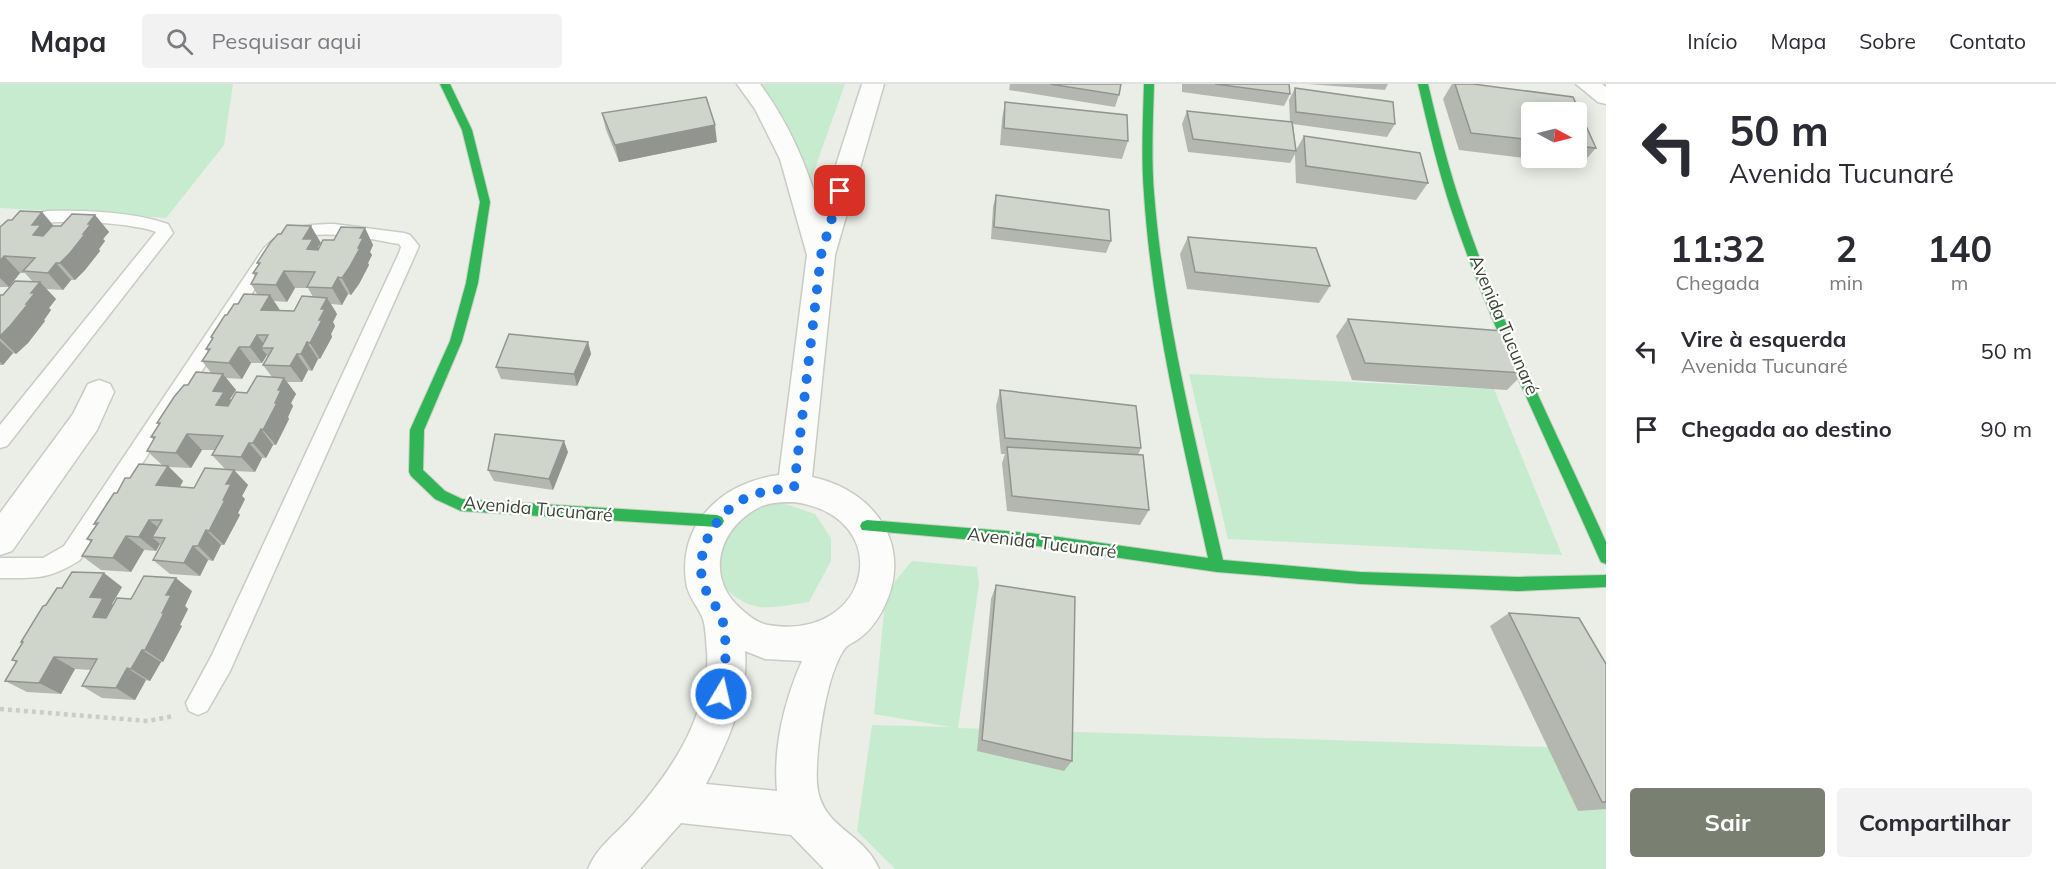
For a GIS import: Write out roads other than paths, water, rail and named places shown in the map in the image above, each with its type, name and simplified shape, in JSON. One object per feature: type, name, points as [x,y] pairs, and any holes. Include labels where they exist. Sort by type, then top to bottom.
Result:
[{"type":"street","name":"Avenida Tucunaré","points":[[445,84],[467,130],[484,202],[481,238],[472,283],[456,341],[417,430],[416,472],[440,495],[461,505],[717,521]]},
{"type":"street","points":[[748,84],[766,109],[792,159],[821,255]]},
{"type":"street","points":[[794,488],[821,255],[873,84]]},
{"type":"street","points":[[1149,84],[1149,209],[1165,327],[1217,566]]},
{"type":"street","name":"Avenida Tucunaré","points":[[1423,84],[1439,151],[1458,213],[1497,313],[1606,558]]},
{"type":"street","points":[[1587,84],[1606,97]]},
{"type":"street","points":[[0,540],[86,421],[99,392]]},
{"type":"street","points":[[794,488],[815,491],[836,499],[853,510],[867,526],[875,544],[879,565],[876,585],[867,605],[852,622],[833,635],[810,643],[777,644],[761,641],[739,631],[721,617],[709,599],[702,579],[701,559],[706,539],[717,521],[732,507],[751,496],[772,490],[794,488]]},
{"type":"street","name":"Avenida Tucunaré","points":[[867,526],[1030,539],[1217,566],[1360,578],[1518,584],[1606,581]]},
{"type":"street","points":[[610,869],[635,845],[673,801],[695,763],[716,716],[726,672],[721,617]]},
{"type":"street","points":[[833,635],[813,679],[803,719],[796,779],[802,815],[857,869]]},
{"type":"street","points":[[673,801],[802,815]]},
{"type":"lane","points":[[0,248],[24,226],[46,217],[86,218],[154,225],[165,233],[162,240],[0,440]]},
{"type":"lane","points":[[0,568],[43,568],[56,564],[72,553],[270,252],[282,239],[306,231],[363,233],[404,239],[410,246],[408,253],[221,663],[198,703]]}]
